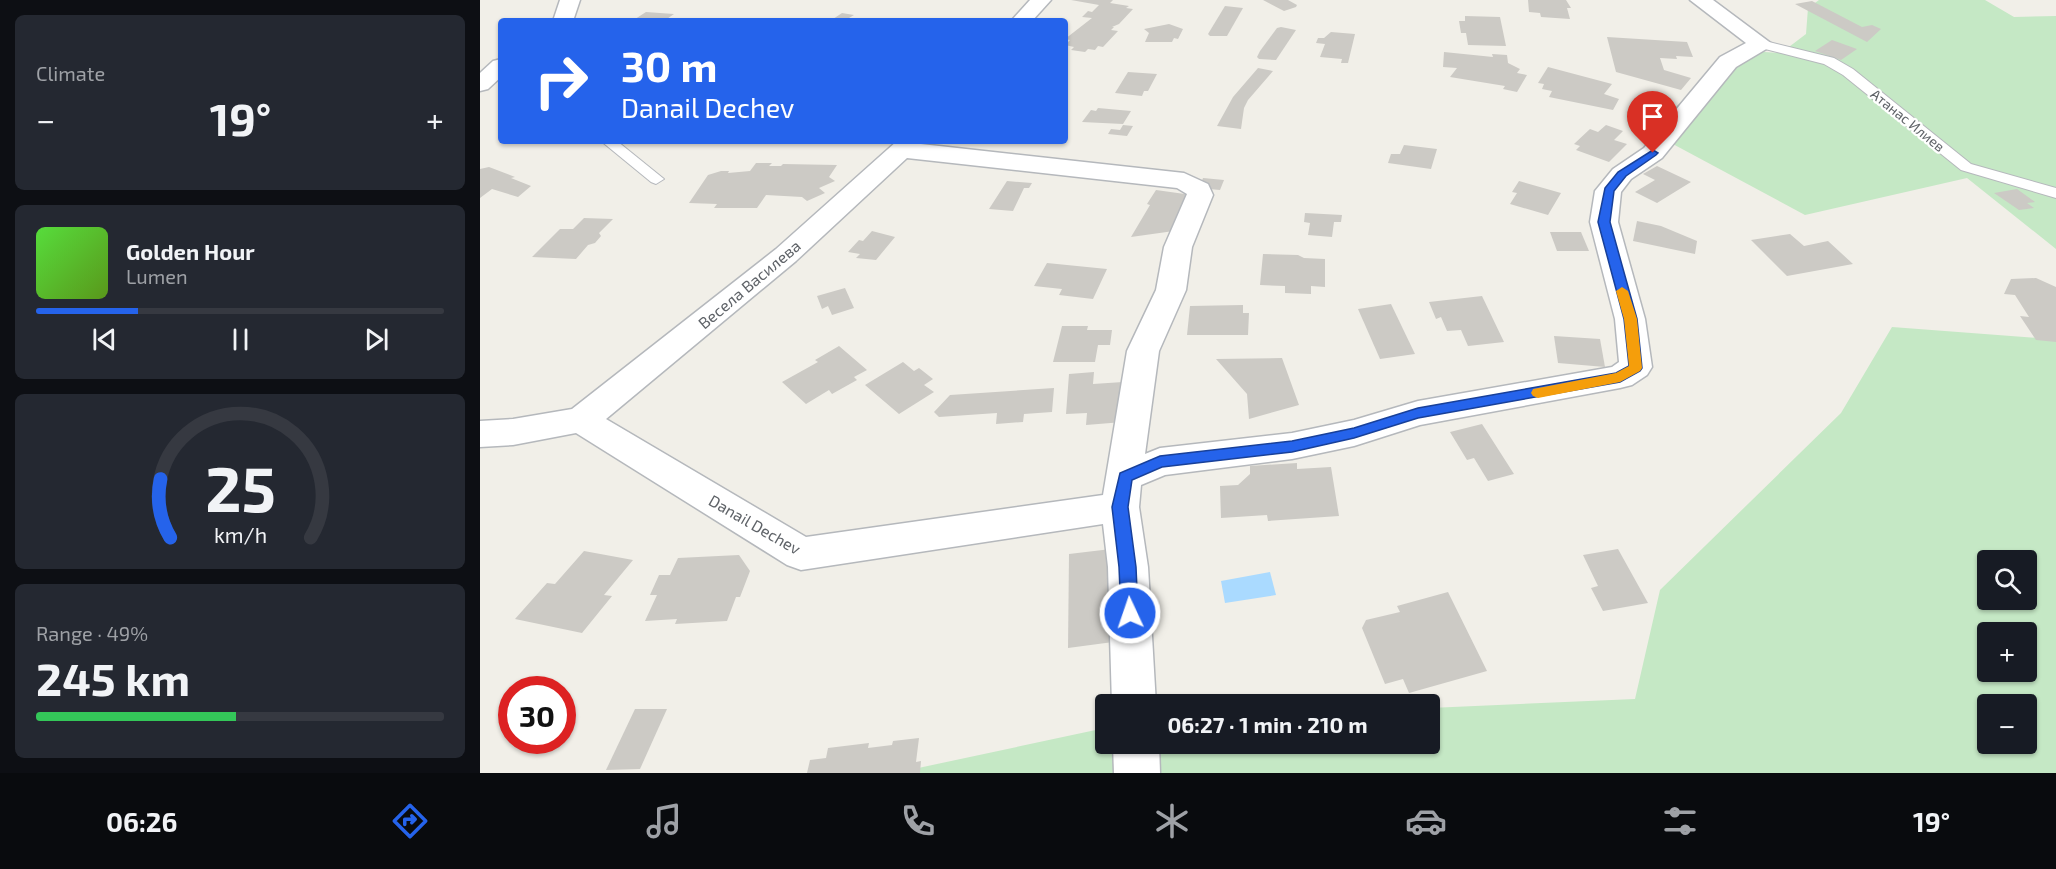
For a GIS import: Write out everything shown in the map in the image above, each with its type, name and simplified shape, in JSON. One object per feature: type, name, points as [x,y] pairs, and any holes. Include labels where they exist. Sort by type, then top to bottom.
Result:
[{"type":"street","points":[[564,18],[570,0]]},
{"type":"street","points":[[1024,18],[1041,0]]},
{"type":"street","points":[[1700,0],[1761,44]]},
{"type":"street","name":"Danail Dechev","points":[[581,420],[801,554],[1122,492],[1160,462],[1292,446],[1354,433],[1418,413],[1620,377],[1636,368],[1630,319],[1604,222],[1608,191],[1622,174],[1653,153],[1728,62],[1761,44]]},
{"type":"street","points":[[480,84],[498,69]]},
{"type":"street","points":[[907,146],[1184,181],[1199,190],[1199,200],[1178,247],[1171,290],[1143,351],[1132,414],[1122,492],[1134,694]]},
{"type":"street","name":"Весела Василева","points":[[581,420],[786,255],[907,146]]},
{"type":"street","points":[[480,434],[513,432],[581,420]]},
{"type":"street","points":[[1136,754],[1137,773]]},
{"type":"lane","name":"Атанас Илиев","points":[[1761,44],[1829,61],[1848,72],[1966,167],[2056,193]]},
{"type":"lane","points":[[612,144],[656,179]]},
{"type":"green space","points":[[1819,0],[1985,0],[2014,17],[2056,16],[2056,249],[1967,178],[1805,215],[1643,128],[1723,76],[1733,50],[1781,53],[1806,34],[1808,8]]},
{"type":"green space","points":[[1892,327],[2039,338],[2056,334],[2056,773],[895,773],[1095,730],[1095,754],[1440,754],[1440,708],[1635,699],[1660,590],[1841,413]]},
{"type":"water","points":[[1270,572],[1276,595],[1225,603],[1221,581]]},
{"type":"building","points":[[1071,0],[1113,0],[1110,3],[1129,6],[1126,8],[1133,9],[1119,24],[1112,27],[1114,27],[1111,30],[1118,31],[1103,47],[1098,46],[1095,50],[1088,49],[1085,52],[1071,50],[1074,47],[1068,46],[1070,40],[1068,37],[1092,18],[1082,17],[1099,5]]},
{"type":"building","points":[[1263,0],[1288,0],[1297,5],[1284,11]]},
{"type":"building","points":[[1528,0],[1566,0],[1571,8],[1567,8],[1570,19],[1541,17],[1540,13],[1529,12]]},
{"type":"building","points":[[1812,1],[1862,27],[1872,25],[1881,29],[1867,42],[1795,4]]},
{"type":"building","points":[[1225,6],[1243,8],[1227,36],[1210,36],[1208,34]]},
{"type":"building","points":[[646,12],[674,14],[668,18],[637,18]]},
{"type":"building","points":[[842,13],[854,15],[849,18],[834,18]]},
{"type":"building","points":[[1465,16],[1500,17],[1506,46],[1468,45],[1466,33],[1461,33],[1459,21],[1465,21]]},
{"type":"building","points":[[1169,24],[1183,29],[1178,39],[1174,38],[1172,42],[1145,42],[1149,33],[1144,29]]},
{"type":"building","points":[[1277,28],[1296,30],[1276,60],[1259,59],[1257,57],[1260,51]]},
{"type":"building","points":[[1331,32],[1355,34],[1348,63],[1341,63],[1342,59],[1320,57],[1325,44],[1316,43],[1318,38],[1324,38]]},
{"type":"building","points":[[1607,37],[1687,42],[1693,57],[1660,58],[1664,70],[1691,78],[1681,90],[1616,72]]},
{"type":"building","points":[[1832,40],[1857,49],[1841,60],[1815,51]]},
{"type":"building","points":[[1444,52],[1493,57],[1492,54],[1507,55],[1508,63],[1520,69],[1517,73],[1527,75],[1517,92],[1503,89],[1505,86],[1450,77],[1457,68],[1443,67]]},
{"type":"building","points":[[1548,67],[1612,84],[1604,94],[1619,99],[1613,110],[1549,97],[1552,91],[1542,89],[1544,84],[1538,83]]},
{"type":"building","points":[[1258,68],[1273,71],[1248,100],[1244,108],[1241,129],[1217,126],[1233,97]]},
{"type":"building","points":[[1128,72],[1157,74],[1148,91],[1144,91],[1142,96],[1115,93]]},
{"type":"building","points":[[1098,108],[1131,111],[1123,124],[1082,122],[1091,110],[1096,111]]},
{"type":"building","points":[[1123,125],[1133,126],[1127,136],[1108,134],[1111,129],[1120,130]]},
{"type":"building","points":[[1606,125],[1623,131],[1614,140],[1627,144],[1609,162],[1576,150],[1580,146],[1574,144],[1590,129],[1598,132]]},
{"type":"building","points":[[1404,145],[1437,149],[1431,169],[1388,163],[1391,154],[1400,154]]},
{"type":"building","points":[[756,163],[772,163],[769,166],[837,165],[829,177],[835,181],[819,188],[825,193],[807,201],[802,197],[766,195],[757,208],[714,208],[717,204],[689,203],[708,175],[721,171],[729,171],[728,173],[750,171]]},
{"type":"building","points":[[1657,166],[1691,182],[1657,203],[1635,192],[1655,180],[1643,174]]},
{"type":"building","points":[[489,167],[531,186],[518,197],[492,189],[480,198],[480,169]]},
{"type":"building","points":[[1203,178],[1224,180],[1220,190],[1199,188]]},
{"type":"building","points":[[1007,181],[1032,183],[1029,188],[1024,188],[1013,211],[989,209]]},
{"type":"building","points":[[1519,181],[1561,193],[1548,215],[1510,204],[1517,193],[1512,192]]},
{"type":"building","points":[[2017,189],[2035,202],[2027,203],[2034,208],[2019,210],[1994,193]]},
{"type":"building","points":[[1156,190],[1199,196],[1181,230],[1131,237],[1150,205],[1147,204]]},
{"type":"building","points":[[1305,213],[1342,215],[1341,222],[1334,222],[1332,237],[1308,235],[1310,223],[1304,222]]},
{"type":"building","points":[[584,218],[613,219],[599,233],[601,236],[595,243],[588,245],[576,259],[532,257],[560,229],[573,229]]},
{"type":"building","points":[[1637,221],[1661,226],[1697,241],[1695,254],[1633,241]]},
{"type":"building","points":[[872,231],[895,237],[876,260],[856,258],[860,254],[848,252],[859,240],[863,241]]},
{"type":"building","points":[[1550,232],[1581,232],[1589,251],[1557,251]]},
{"type":"building","points":[[1790,234],[1804,246],[1828,241],[1853,264],[1787,276],[1751,240]]},
{"type":"building","points":[[1263,254],[1298,255],[1304,258],[1325,259],[1325,287],[1311,286],[1311,294],[1285,293],[1285,286],[1260,285]]},
{"type":"building","points":[[1047,263],[1107,269],[1093,299],[1059,295],[1062,289],[1034,286]]},
{"type":"building","points":[[2036,278],[2056,287],[2056,342],[2036,340],[2020,316],[2029,317],[2015,295],[2004,294],[2011,279]]},
{"type":"building","points":[[845,288],[854,308],[832,315],[828,306],[822,309],[817,296]]},
{"type":"building","points":[[1482,296],[1504,342],[1468,346],[1461,330],[1447,331],[1441,317],[1436,319],[1429,302]]},
{"type":"building","points":[[1391,304],[1415,354],[1380,359],[1358,309]]},
{"type":"building","points":[[1243,305],[1243,313],[1249,313],[1248,335],[1187,335],[1190,306]]},
{"type":"building","points":[[1062,326],[1088,326],[1087,330],[1112,330],[1110,345],[1098,345],[1095,362],[1053,362]]},
{"type":"building","points":[[1554,336],[1600,339],[1605,367],[1558,363]]},
{"type":"building","points":[[839,346],[867,370],[854,377],[857,380],[832,394],[829,390],[806,404],[782,382],[818,362],[815,360]]},
{"type":"building","points":[[1282,358],[1299,405],[1249,419],[1247,394],[1216,359]]},
{"type":"building","points":[[903,362],[914,371],[919,368],[933,379],[924,385],[934,392],[899,414],[865,385]]},
{"type":"building","points":[[1094,372],[1093,384],[1123,382],[1123,422],[1086,425],[1087,413],[1066,414],[1069,374]]},
{"type":"building","points":[[1054,388],[1052,412],[1024,414],[1023,422],[996,424],[997,413],[939,417],[934,412],[950,395]]},
{"type":"building","points":[[1482,424],[1514,474],[1488,481],[1474,458],[1467,460],[1450,432]]},
{"type":"building","points":[[1297,463],[1297,469],[1331,467],[1339,516],[1268,521],[1267,515],[1221,518],[1220,486],[1238,485],[1250,474],[1250,466]]},
{"type":"building","points":[[1111,549],[1113,642],[1068,648],[1069,554]]},
{"type":"building","points":[[1618,549],[1648,603],[1603,611],[1591,588],[1598,586],[1583,555]]},
{"type":"building","points":[[584,551],[633,560],[604,595],[612,596],[582,633],[515,619],[547,583],[555,584]]},
{"type":"building","points":[[739,555],[750,571],[740,597],[736,597],[727,621],[675,624],[677,619],[645,621],[657,595],[650,595],[659,575],[670,575],[678,558]]},
{"type":"building","points":[[1448,592],[1487,671],[1409,693],[1403,679],[1385,684],[1362,628],[1366,620],[1400,612],[1397,606]]},
{"type":"building","points":[[635,709],[667,709],[640,769],[606,770]]},
{"type":"building","points":[[919,738],[916,762],[921,761],[920,773],[807,773],[810,760],[826,758],[828,748],[869,743],[868,748],[892,745],[893,741]]},
{"type":"slow traffic","points":[[1538,393],[1620,377],[1636,368],[1636,353],[1630,319],[1622,291]]},
{"type":"route","points":[[1130,613],[1128,567],[1120,507],[1125,477],[1160,462],[1292,446],[1354,433],[1418,413],[1620,377],[1636,368],[1636,353],[1630,319],[1604,222],[1608,191],[1622,174],[1653,153]]}]
